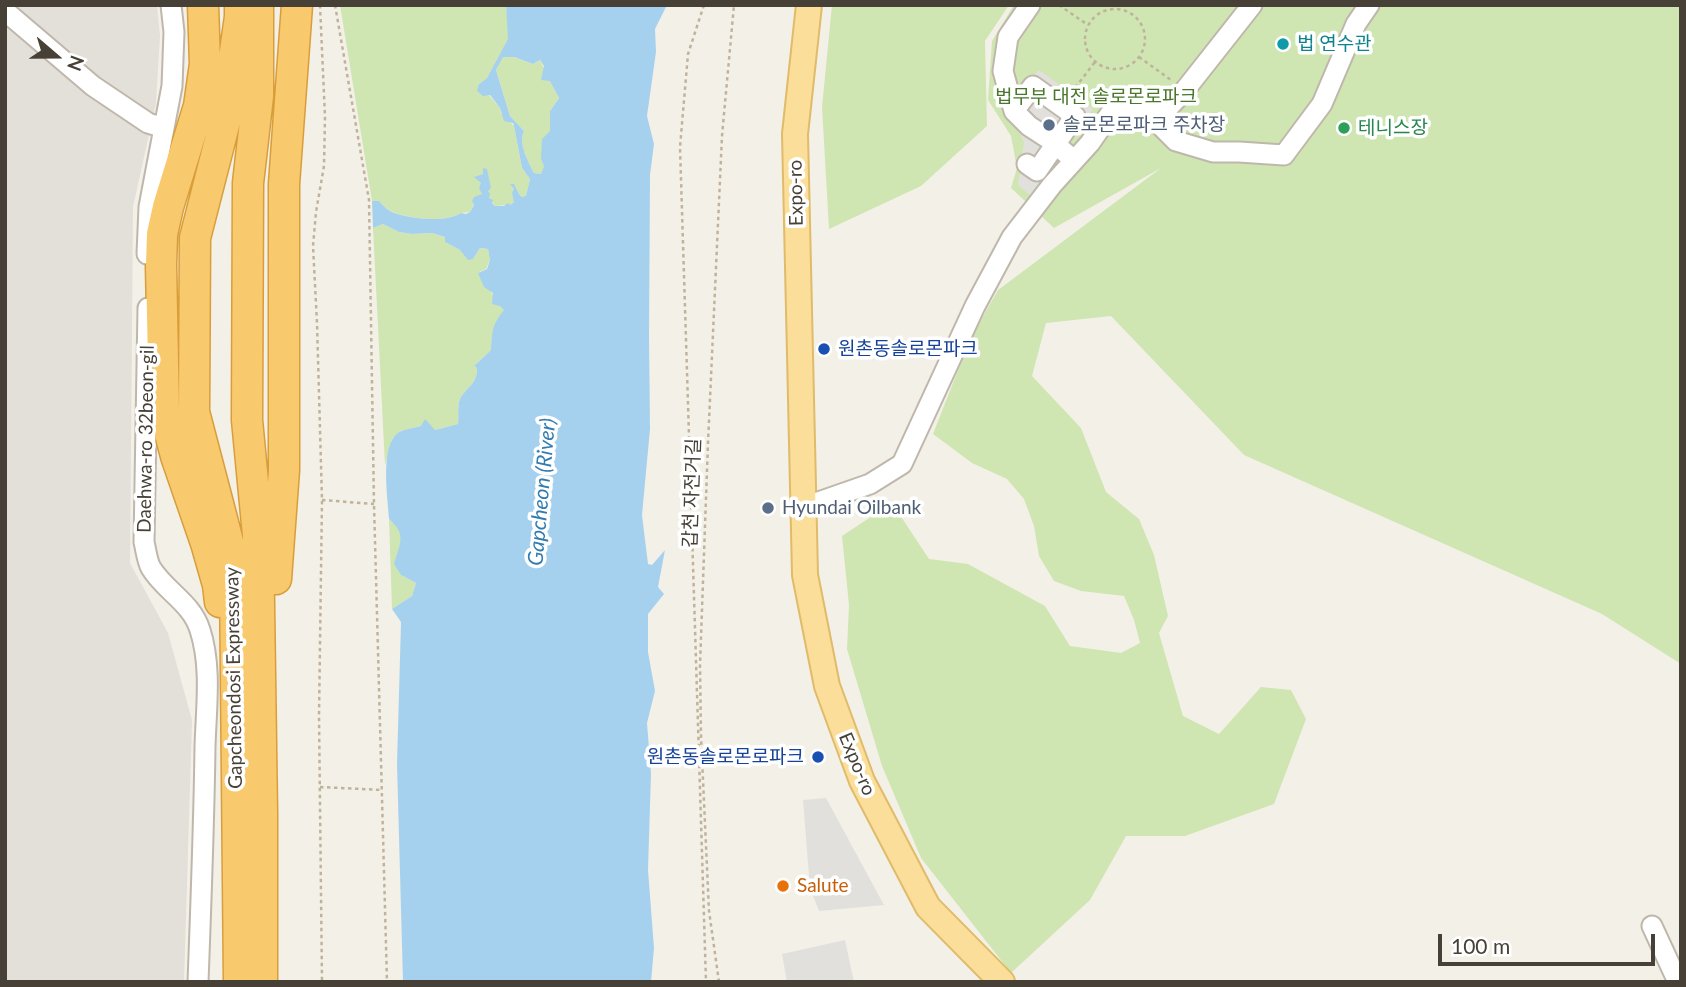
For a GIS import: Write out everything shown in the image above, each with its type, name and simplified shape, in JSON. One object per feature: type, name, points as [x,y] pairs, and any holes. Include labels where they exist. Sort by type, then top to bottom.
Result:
[{"type":"highway","points":[[203,5],[205,64],[199,106],[167,207],[162,234],[164,411],[218,585],[235,702]]},
{"type":"highway","name":"Gapcheondosi Expressway","points":[[240,5],[225,121],[195,238],[194,412],[235,573],[235,702],[250,944],[262,982]]},
{"type":"highway","name":"Gapcheondosi Expressway","points":[[239,982],[250,944],[262,814],[258,535],[247,420],[248,183],[258,96],[258,5]]},
{"type":"highway","points":[[262,814],[284,470],[284,184],[297,5]]},
{"type":"highway","points":[[230,982],[250,944]]},
{"type":"highway","points":[[250,944],[269,982]]},
{"type":"main road","name":"Expo-ro","points":[[809,5],[795,134],[805,575],[827,686],[862,781],[929,907],[1002,982]]},
{"type":"street","name":"Daehwa-ro 32beon-gil","points":[[171,5],[174,32],[172,86],[149,207],[144,542],[151,567],[186,604],[200,628],[205,649],[204,853],[198,982]]},
{"type":"street","points":[[1030,5],[1007,37],[1003,71],[1014,111],[1029,126],[1074,160]]},
{"type":"street","points":[[1252,5],[1185,90],[1167,108],[1159,124],[1176,141],[1213,152],[1284,155],[1322,104],[1356,23],[1369,5]]},
{"type":"street","points":[[5,11],[93,86],[148,123],[164,128]]},
{"type":"street","points":[[1014,111],[1033,86],[1075,116],[1037,171],[1027,164]]},
{"type":"street","points":[[804,507],[870,484],[902,464],[975,306],[1012,237],[1052,185],[1090,143],[1110,114],[1126,105],[1167,108]]},
{"type":"street","points":[[1652,926],[1678,982]]},
{"type":"path","points":[[320,5],[325,117],[324,166],[313,246],[322,500],[322,982]]},
{"type":"path","points":[[335,5],[369,200],[387,982]]},
{"type":"path","points":[[704,5],[688,54],[680,147],[706,982]]},
{"type":"path","name":"갑천 자전거길","points":[[719,982],[709,911],[700,665],[722,136],[734,5]]},
{"type":"path","points":[[1059,5],[1088,25]]},
{"type":"path","points":[[1112,8],[1131,13],[1139,20],[1145,38],[1139,57],[1123,68],[1113,69],[1095,62],[1085,45],[1088,25],[1094,17],[1112,8]]},
{"type":"path","points":[[1139,57],[1185,90]]},
{"type":"path","points":[[1071,93],[1095,62]]},
{"type":"path","points":[[322,500],[374,504]]},
{"type":"path","points":[[320,786],[382,790]]},
{"type":"shaded area","points":[[5,5],[157,5],[160,36],[156,103],[133,207],[130,563],[168,633],[192,720],[184,982],[5,982]]},
{"type":"shaded area","name":"솔로몬로파크 주차장","points":[[1039,70],[1093,109],[1030,195],[1018,185],[1024,142],[1007,107]]},
{"type":"shaded area","points":[[826,798],[884,905],[819,911],[810,888],[803,800]]},
{"type":"shaded area","points":[[845,940],[854,982],[787,982],[782,954]]},
{"type":"green space","points":[[340,5],[506,5],[509,39],[487,78],[479,84],[514,126],[522,168],[530,179],[526,197],[523,198],[511,184],[514,189],[514,202],[510,205],[495,206],[489,198],[483,169],[483,174],[478,179],[482,194],[472,201],[474,204],[470,212],[437,219],[408,217],[387,209],[379,201],[372,201]]},
{"type":"green space","points":[[832,5],[1009,5],[985,41],[987,126],[921,186],[829,229],[822,107]]},
{"type":"green space","name":"법무부 대전 솔로몬로파크","points":[[1014,5],[1681,5],[1681,664],[1602,614],[1244,455],[1111,316],[1046,323],[1032,376],[1081,428],[1106,492],[1139,519],[1154,555],[1168,616],[1159,633],[1183,716],[1219,734],[1261,687],[1291,690],[1306,719],[1274,804],[1185,836],[1126,836],[1090,900],[1011,973],[921,858],[882,766],[847,649],[849,605],[842,536],[892,503],[929,559],[968,564],[1045,606],[1070,646],[1121,653],[1140,643],[1124,596],[1081,591],[1054,581],[1039,556],[1034,526],[1024,499],[1007,479],[972,463],[933,434],[971,337],[998,290],[1161,168],[1054,228],[1011,188],[1017,168],[1011,136],[988,100],[992,41]]},
{"type":"green space","points":[[503,56],[533,64],[540,60],[559,98],[550,111],[550,131],[541,174],[534,173],[523,147],[524,131],[510,116],[496,70]]},
{"type":"green space","points":[[383,224],[399,232],[432,233],[445,237],[445,242],[473,259],[480,248],[488,249],[490,260],[486,269],[479,272],[505,310],[492,334],[491,350],[474,366],[477,368],[475,378],[460,399],[458,424],[435,430],[421,426],[400,431],[392,439],[385,465],[373,228]]},
{"type":"green space","points":[[389,519],[398,527],[401,536],[401,575],[416,583],[412,596],[392,609]]},
{"type":"water","name":"Gapcheon (River)","points":[[506,5],[667,5],[655,29],[656,52],[647,116],[654,144],[650,175],[650,429],[642,515],[648,564],[652,565],[665,550],[658,587],[664,594],[648,614],[648,652],[655,691],[647,723],[651,773],[648,870],[654,948],[651,982],[403,982],[397,764],[401,622],[392,609],[412,596],[416,583],[401,575],[394,564],[400,535],[389,519],[387,460],[389,448],[399,432],[421,426],[425,419],[435,430],[458,424],[460,399],[475,378],[477,368],[474,366],[491,350],[493,328],[504,310],[492,304],[493,293],[484,287],[478,273],[487,269],[490,260],[488,249],[480,248],[473,259],[468,260],[460,250],[445,242],[445,237],[432,233],[399,232],[383,224],[373,228],[372,201],[379,201],[392,212],[408,217],[437,219],[466,214],[474,205],[474,197],[482,194],[479,188],[481,183],[474,177],[483,174],[483,168],[487,169],[491,188],[488,191],[489,198],[495,206],[508,203],[510,205],[514,202],[514,189],[510,184],[514,184],[522,197],[526,196],[530,179],[522,168],[513,123],[504,121],[500,108],[490,95],[483,96],[477,91],[508,39]],"holes":[[[503,57],[514,57],[533,64],[540,60],[544,66],[541,80],[550,81],[559,98],[550,111],[550,131],[542,139],[541,159],[544,166],[541,174],[534,173],[527,158],[522,141],[524,131],[510,116],[496,70]]]},
{"type":"place","name":"법 연수관","points":[[1283,44]]},
{"type":"place","name":"솔로몬로파크 주차장","points":[[1049,125]]},
{"type":"place","name":"테니스장","points":[[1344,128]]},
{"type":"place","name":"원촌동솔로몬파크","points":[[824,349]]},
{"type":"place","name":"Hyundai Oilbank","points":[[768,508]]},
{"type":"place","name":"원촌동솔로몬로파크","points":[[818,757]]},
{"type":"place","name":"Salute","points":[[783,886]]}]
